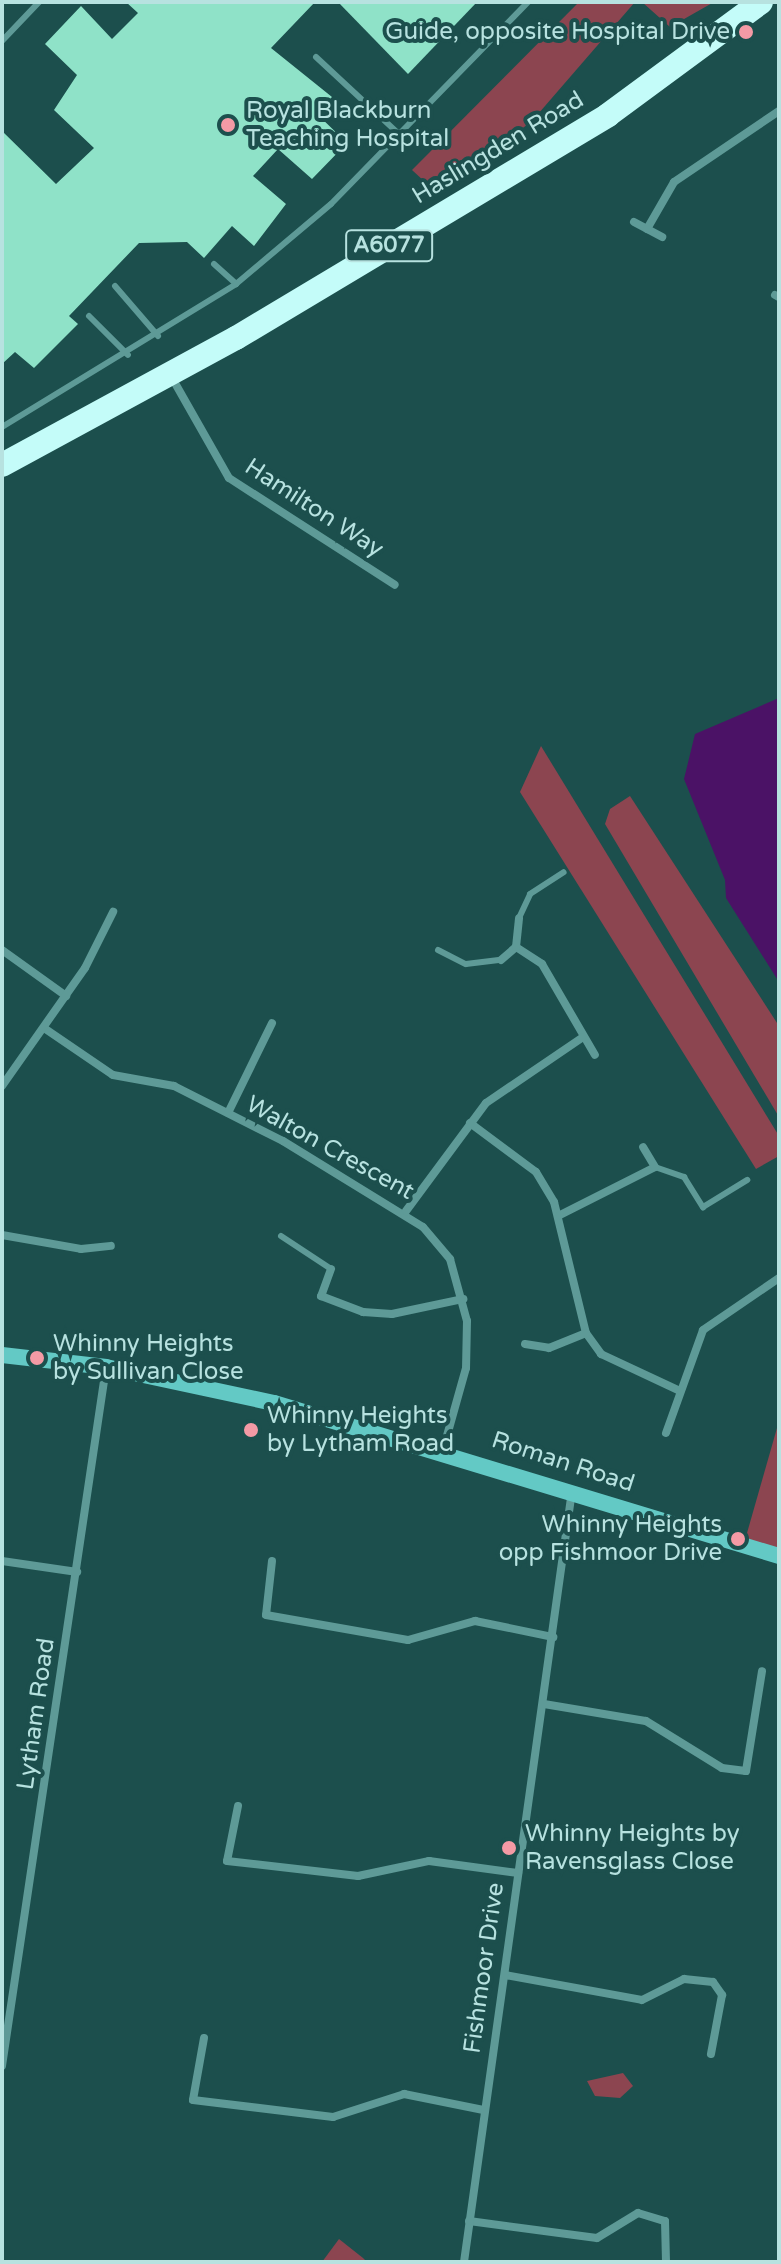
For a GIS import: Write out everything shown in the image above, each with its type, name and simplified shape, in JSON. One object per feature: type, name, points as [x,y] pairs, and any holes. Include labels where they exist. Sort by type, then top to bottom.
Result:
[{"type":"highway","name":"Haslingden Road","points":[[2,465],[170,376],[608,115],[761,2]]},
{"type":"street","points":[[647,229],[674,182],[779,111]]},
{"type":"street","points":[[634,222],[662,237]]},
{"type":"street","name":"Hamilton Way","points":[[170,376],[229,478],[395,585]]},
{"type":"street","points":[[2,1086],[66,996],[113,912]]},
{"type":"street","points":[[501,960],[516,947],[519,918]]},
{"type":"street","points":[[516,947],[542,964],[595,1055]]},
{"type":"street","points":[[2,950],[66,996]]},
{"type":"street","points":[[228,1113],[272,1023]]},
{"type":"street","name":"Walton Crescent","points":[[44,1028],[113,1075],[174,1086],[406,1211],[450,1259],[463,1299],[466,1368],[443,1450]]},
{"type":"street","points":[[406,1211],[470,1123],[500,1091],[583,1037]]},
{"type":"street","points":[[470,1123],[536,1172],[560,1215],[586,1333],[612,1363],[680,1391]]},
{"type":"street","points":[[560,1215],[655,1167],[643,1147]]},
{"type":"street","points":[[2,1235],[81,1249],[111,1246]]},
{"type":"street","points":[[331,1269],[321,1296],[392,1314],[463,1299]]},
{"type":"street","points":[[666,1433],[708,1322],[779,1278]]},
{"type":"street","points":[[525,1344],[549,1348],[586,1333]]},
{"type":"street","name":"Roman Road","points":[[2,1355],[106,1367],[274,1403],[443,1450],[779,1556]]},
{"type":"street","name":"Lytham Road","points":[[2,2066],[106,1367]]},
{"type":"street","name":"Fishmoor Drive","points":[[464,2262],[572,1490]]},
{"type":"street","points":[[2,1561],[77,1572]]},
{"type":"street","points":[[272,1561],[266,1615],[408,1640],[475,1621],[553,1637]]},
{"type":"street","points":[[544,1704],[646,1721],[722,1768],[746,1771],[762,1671]]},
{"type":"street","points":[[238,1806],[227,1861],[358,1876],[429,1861],[518,1873]]},
{"type":"street","points":[[505,1975],[642,2000],[684,1979],[713,1982],[722,1995],[711,2054]]},
{"type":"street","points":[[204,2038],[193,2100],[333,2117],[404,2094],[483,2110]]},
{"type":"street","points":[[469,2221],[597,2238],[638,2213],[665,2221],[666,2262]]},
{"type":"lane","points":[[2,41],[39,2]]},
{"type":"lane","points":[[2,427],[128,355],[236,284],[399,134],[528,2]]},
{"type":"lane","points":[[316,57],[399,134]]},
{"type":"lane","points":[[214,264],[236,284]]},
{"type":"lane","points":[[115,286],[158,336]]},
{"type":"lane","points":[[89,316],[128,355]]},
{"type":"lane","points":[[519,918],[530,894],[564,872]]},
{"type":"lane","points":[[438,950],[466,964],[501,960]]},
{"type":"lane","points":[[655,1167],[684,1177],[703,1207],[747,1180]]},
{"type":"lane","points":[[281,1236],[331,1269]]},
{"type":"shaded area","points":[[579,2],[635,2],[532,121],[437,193],[412,170]]},
{"type":"shaded area","points":[[642,2],[689,3],[714,2],[670,27]]},
{"type":"shaded area","points":[[779,698],[779,982],[726,898],[725,880],[684,779],[695,734]]},
{"type":"shaded area","points":[[541,746],[779,1136],[779,1156],[756,1169],[520,792]]},
{"type":"shaded area","points":[[630,796],[779,1026],[779,1117],[605,824],[610,809]]},
{"type":"shaded area","points":[[779,1421],[779,1551],[745,1540]]},
{"type":"shaded area","points":[[623,2073],[633,2086],[620,2098],[595,2096],[587,2081]]},
{"type":"shaded area","points":[[339,2239],[363,2258],[367,2262],[322,2262]]},
{"type":"building","name":"Royal Blackburn Teaching Hospital","points":[[126,2],[315,2],[271,48],[332,97],[317,114],[347,143],[312,179],[278,149],[253,176],[286,204],[254,246],[232,226],[204,258],[187,242],[139,243],[69,316],[78,324],[34,368],[15,352],[2,364],[2,131],[56,184],[94,148],[54,110],[77,75],[45,44],[81,6],[112,39],[138,13]]},
{"type":"building","name":"Royal Blackburn Teaching Hospital","points":[[338,2],[477,2],[408,74]]},
{"type":"place","name":"Guide, opposite Hospital Drive","points":[[746,32]]},
{"type":"place","name":"Royal Blackburn Teaching Hospital","points":[[228,125]]},
{"type":"place","name":"Whinny Heights by Sullivan Close","points":[[37,1358]]},
{"type":"place","name":"Whinny Heights by Lytham Road","points":[[251,1430]]},
{"type":"place","name":"Whinny Heights opp Fishmoor Drive","points":[[738,1539]]},
{"type":"place","name":"Whinny Heights by Ravensglass Close","points":[[509,1848]]}]
